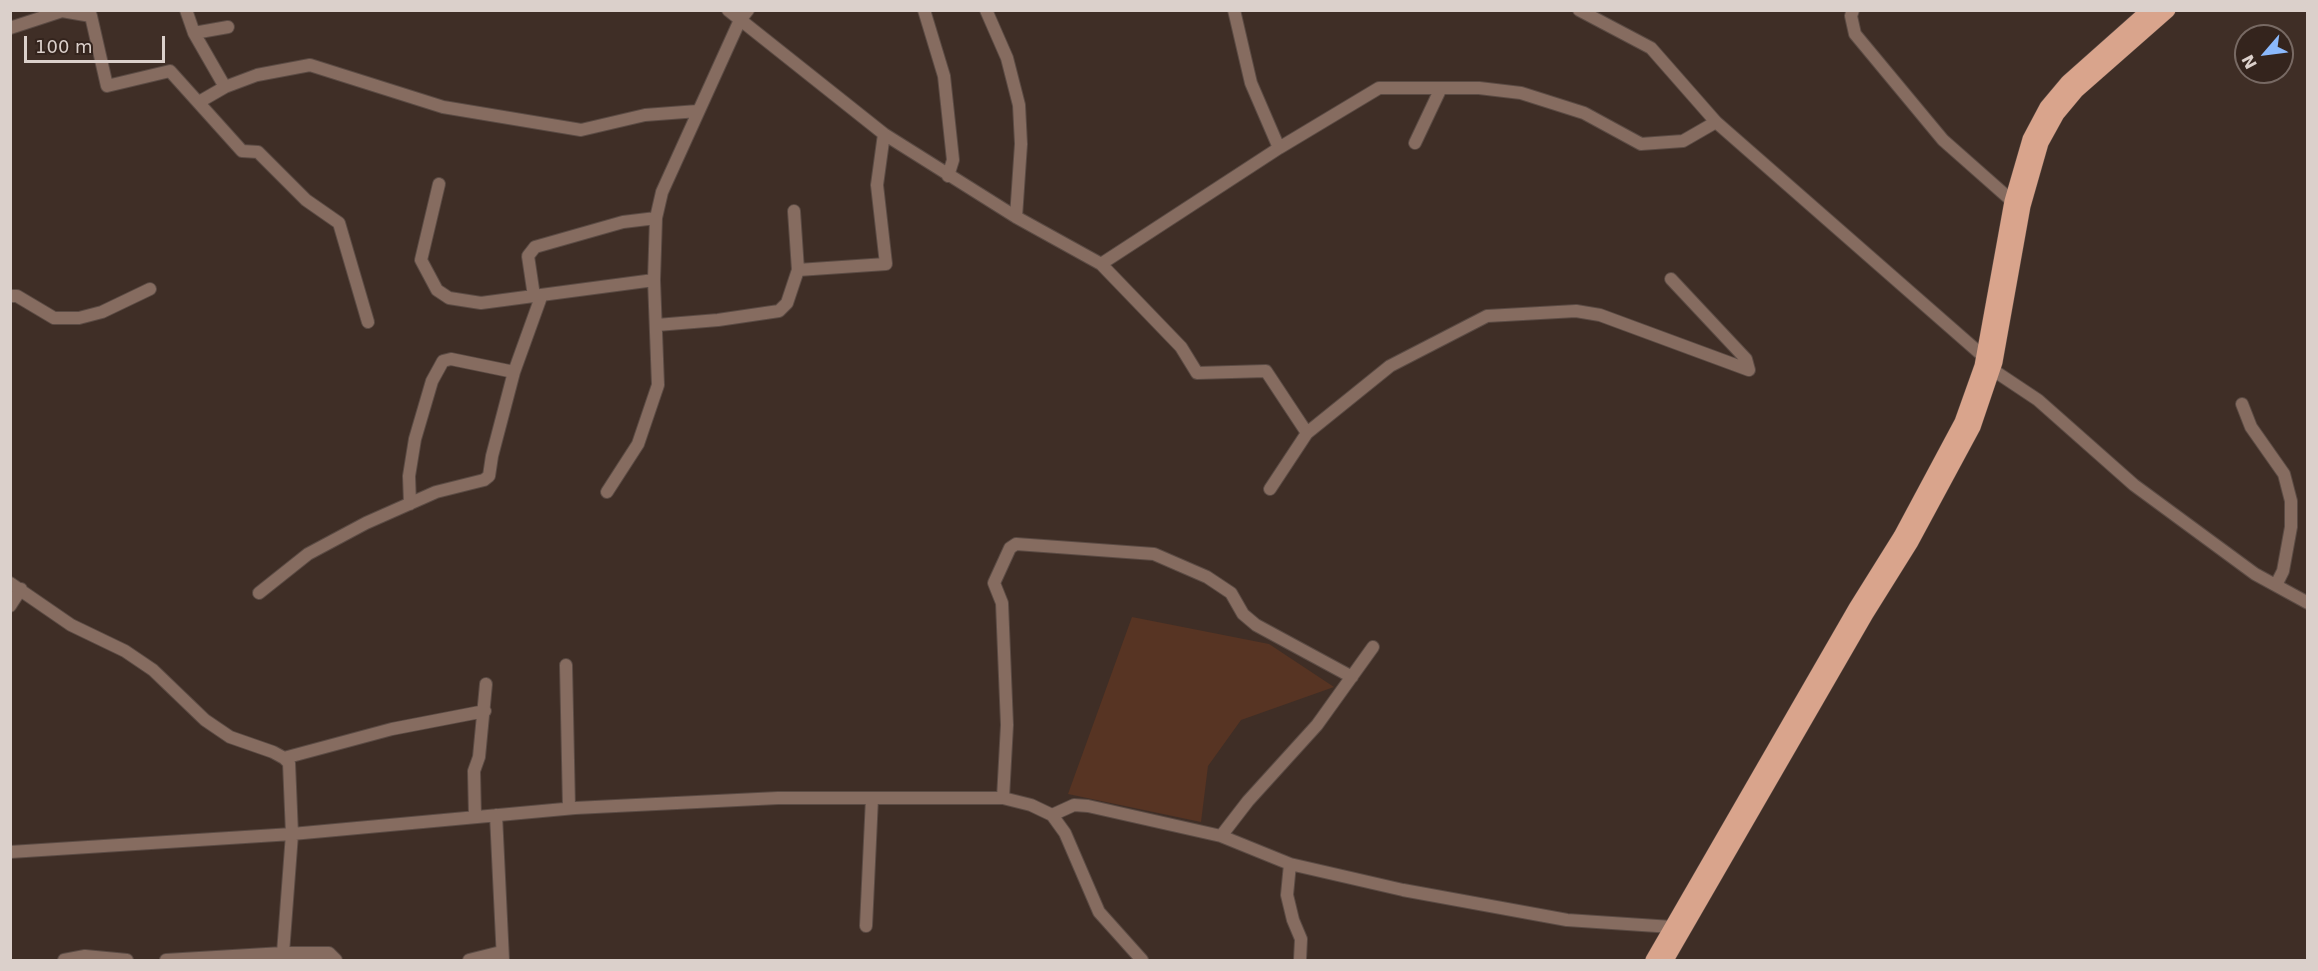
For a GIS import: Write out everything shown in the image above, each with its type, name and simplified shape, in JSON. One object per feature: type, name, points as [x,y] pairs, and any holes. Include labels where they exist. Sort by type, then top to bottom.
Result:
[{"type":"main road","points":[[1653,960],[1856,608],[1901,536],[1962,422],[1983,356],[2012,201],[2030,139],[2047,107],[2068,82],[2149,10]]},
{"type":"main road","points":[[1666,960],[1866,614],[1911,542],[1973,427],[1993,370],[2023,206],[2041,143],[2057,114],[2077,90],[2168,10]]},
{"type":"street","points":[[186,10],[194,33],[225,87]]},
{"type":"street","points":[[728,10],[744,15],[884,135],[1016,217],[1101,264],[1181,347],[1197,374],[1266,371],[1307,432]]},
{"type":"street","points":[[924,10],[944,76],[953,160],[948,176]]},
{"type":"street","points":[[986,10],[1007,58],[1018,105],[1021,144],[1016,217]]},
{"type":"street","points":[[1234,10],[1251,83],[1279,148]]},
{"type":"street","points":[[1579,10],[1651,48],[1716,122],[1983,356]]},
{"type":"street","points":[[1853,10],[1851,16],[1855,34],[1943,140],[2012,201]]},
{"type":"street","points":[[10,28],[62,11],[91,16],[107,86],[170,71],[242,151],[258,152],[306,200],[339,223],[368,322]]},
{"type":"street","points":[[607,492],[638,444],[658,385],[654,280],[656,218],[662,192],[744,15]]},
{"type":"street","points":[[194,33],[228,27]]},
{"type":"street","points":[[199,102],[225,87],[257,75],[310,65],[443,108],[581,130],[645,115],[698,111]]},
{"type":"street","points":[[1101,264],[1279,148],[1379,88],[1479,88],[1521,93],[1584,112],[1641,144],[1683,141],[1716,122]]},
{"type":"street","points":[[1415,143],[1441,88]]},
{"type":"street","points":[[798,270],[886,264],[877,185],[884,135]]},
{"type":"street","points":[[439,184],[421,260],[437,290],[449,298],[481,303],[654,280]]},
{"type":"street","points":[[657,325],[718,320],[779,310],[787,303],[798,270],[794,211]]},
{"type":"street","points":[[259,593],[308,554],[366,522],[436,492],[484,480],[489,476],[514,372],[537,296],[528,256],[535,247],[623,222],[656,218]]},
{"type":"street","points":[[1270,489],[1307,432],[1390,366],[1486,316],[1576,311],[1600,315],[1749,370],[1746,359],[1671,279]]},
{"type":"street","points":[[10,296],[17,296],[54,318],[79,318],[102,312],[150,289]]},
{"type":"street","points":[[410,504],[409,476],[415,439],[432,381],[443,362],[450,358],[514,372]]},
{"type":"street","points":[[1993,370],[2038,400],[2134,485],[2249,571],[2307,603]]},
{"type":"street","points":[[2242,404],[2251,427],[2284,474],[2291,501],[2291,527],[2283,571],[2276,585]]},
{"type":"street","points":[[1003,798],[1007,725],[1002,603],[994,588],[994,583],[1010,548],[1016,544],[1154,554],[1207,577],[1231,593],[1244,614],[1256,625],[1352,677]]},
{"type":"street","points":[[10,606],[16,586],[71,625],[125,651],[153,670],[205,720],[230,737],[285,758],[289,763],[292,834],[283,952]]},
{"type":"street","points":[[1221,836],[1248,801],[1323,718],[1373,647]]},
{"type":"street","points":[[566,664],[569,808]]},
{"type":"street","points":[[475,817],[474,766],[479,757],[486,684]]},
{"type":"street","points":[[285,758],[392,729],[485,711]]},
{"type":"street","points":[[10,852],[292,834],[569,808],[778,798],[1003,798],[1031,804],[1052,815],[1065,833],[1099,912],[1142,960]]},
{"type":"street","points":[[866,926],[872,798]]},
{"type":"street","points":[[1052,815],[1074,805],[1088,806],[1221,836],[1290,864],[1403,890],[1567,920],[1672,927]]},
{"type":"street","points":[[469,960],[502,956],[496,815]]},
{"type":"street","points":[[1290,864],[1287,894],[1293,920],[1301,939],[1300,960]]},
{"type":"street","points":[[166,960],[283,952],[329,953],[336,960]]},
{"type":"street","points":[[64,960],[85,956],[127,960]]},
{"type":"shaded area","points":[[1132,617],[1269,644],[1334,687],[1241,720],[1208,766],[1201,822],[1068,794]]}]
